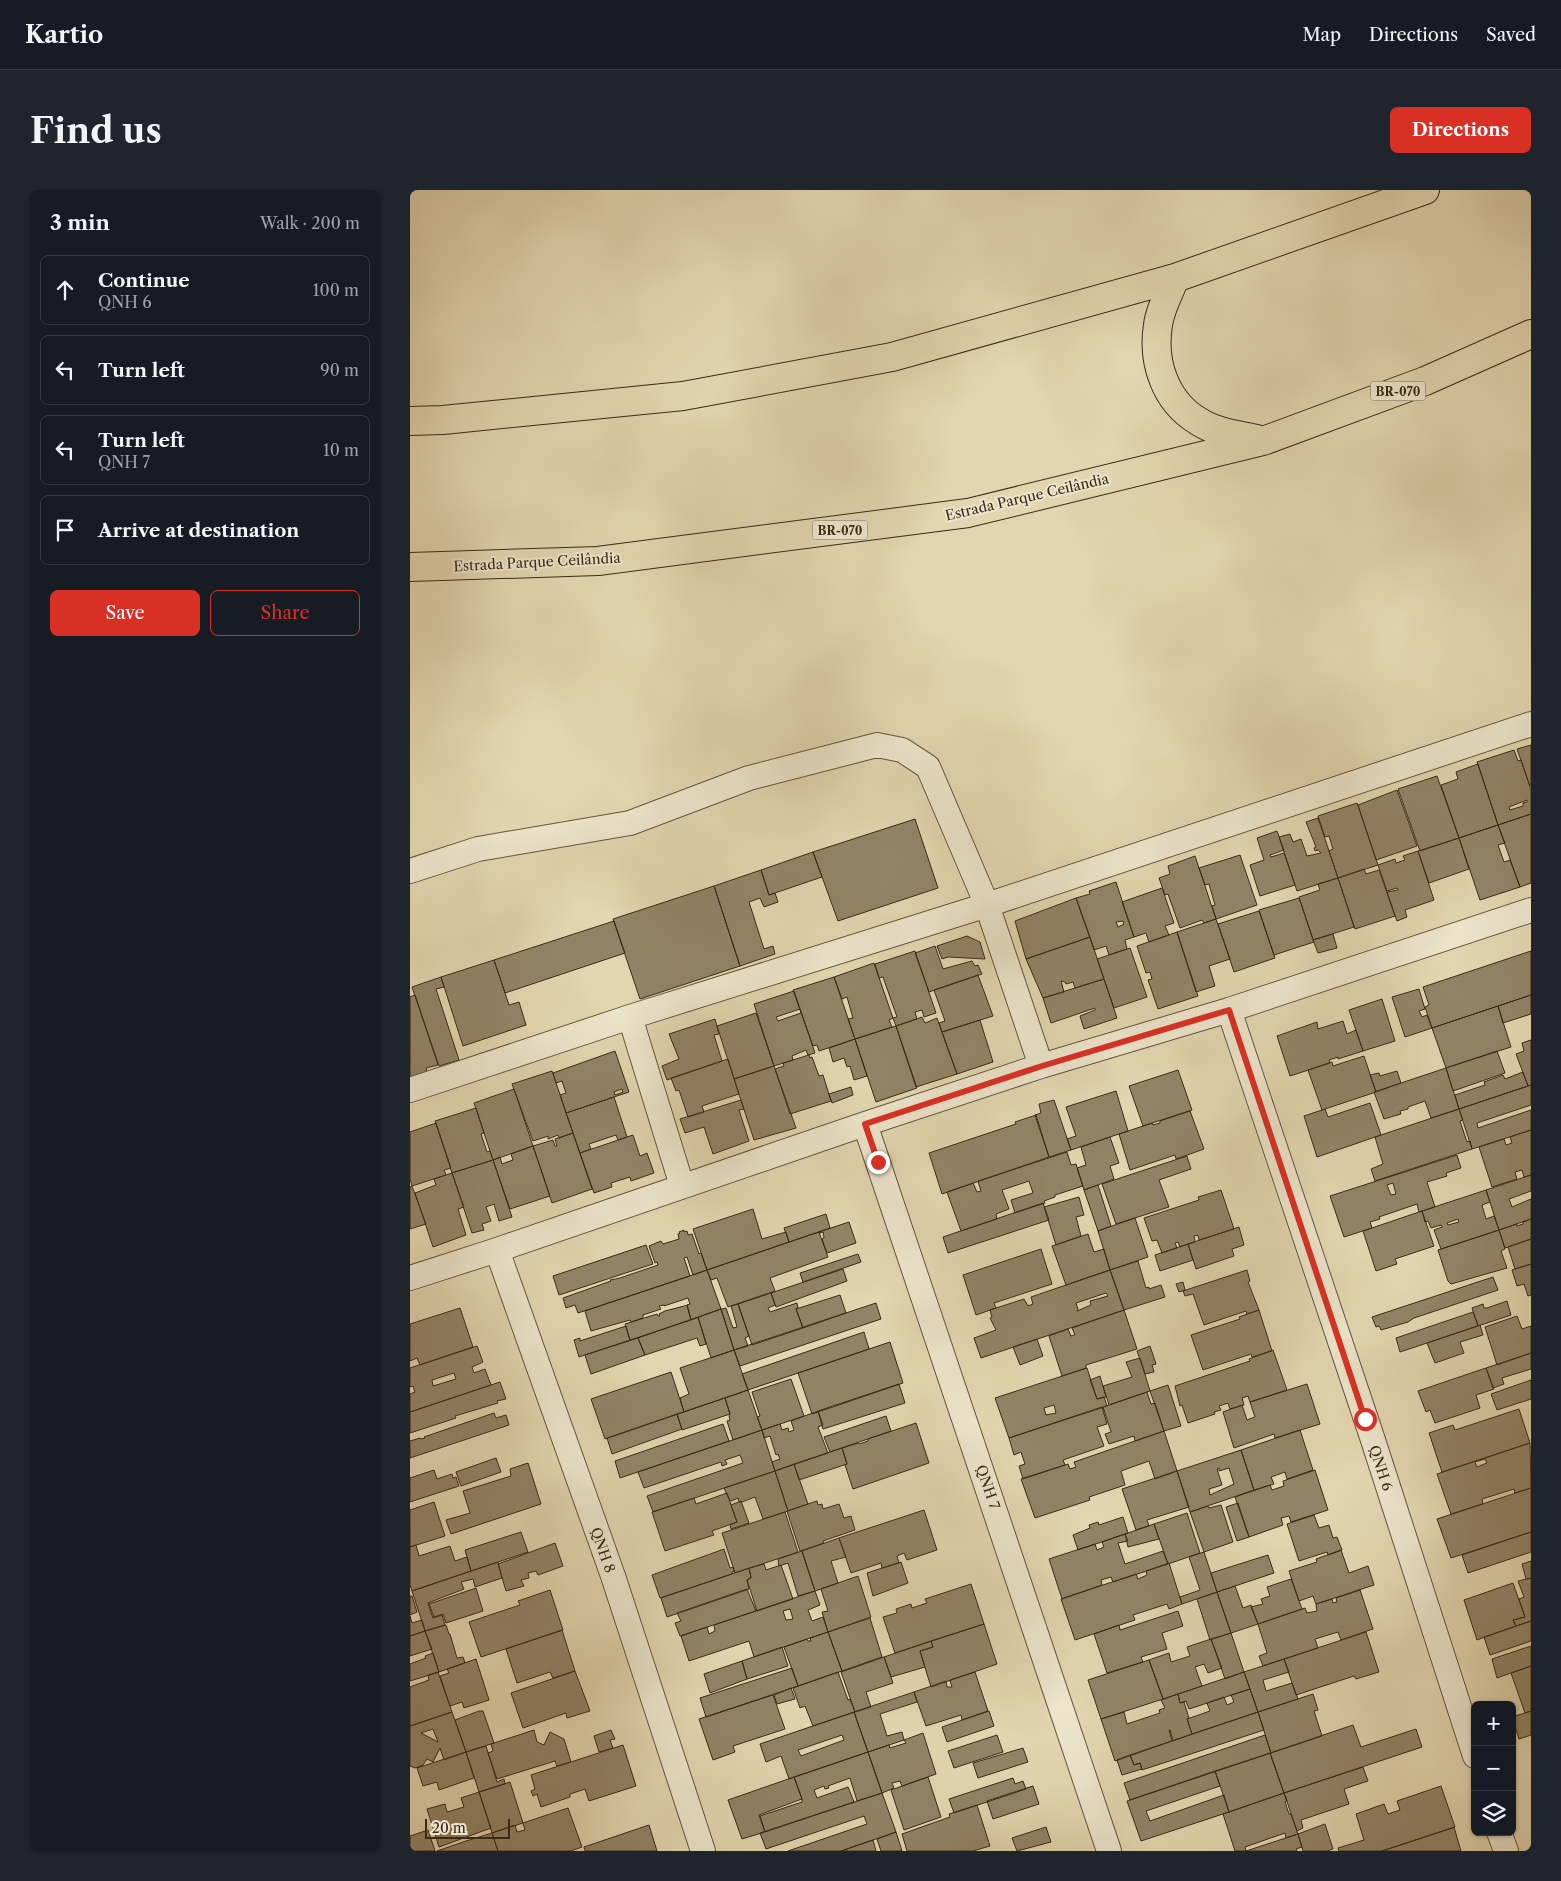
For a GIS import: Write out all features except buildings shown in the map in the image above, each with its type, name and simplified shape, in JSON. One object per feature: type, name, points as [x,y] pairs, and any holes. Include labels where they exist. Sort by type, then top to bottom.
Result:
[{"type":"highway","points":[[410,422],[683,396],[892,357],[1174,278],[1425,190]]},
{"type":"highway","points":[[1174,278],[1158,323],[1156,347],[1160,374],[1167,389],[1186,412],[1199,422],[1263,441]]},
{"type":"highway","name":"Estrada Parque Ceilândia","points":[[410,567],[598,561],[968,513],[1263,441],[1425,381],[1531,334]]},
{"type":"street","points":[[410,1090],[630,1017],[987,905],[1531,724]]},
{"type":"street","points":[[410,871],[478,849],[630,823],[749,778],[877,745],[902,750],[928,767],[987,905],[1042,1066]]},
{"type":"street","points":[[410,1278],[865,1124],[1042,1066],[1229,1010],[1531,910]]},
{"type":"street","name":"QNH 6","points":[[1229,1010],[1372,1438],[1472,1746]]},
{"type":"street","points":[[630,1017],[682,1186]]},
{"type":"street","name":"QNH 7","points":[[865,1124],[1109,1851]]},
{"type":"street","name":"QNH 8","points":[[497,1250],[613,1576],[703,1851]]},
{"type":"street","points":[[1501,1836],[1506,1851]]},
{"type":"route","points":[[878,1162],[865,1124],[1042,1066],[1229,1010],[1365,1419]]}]
